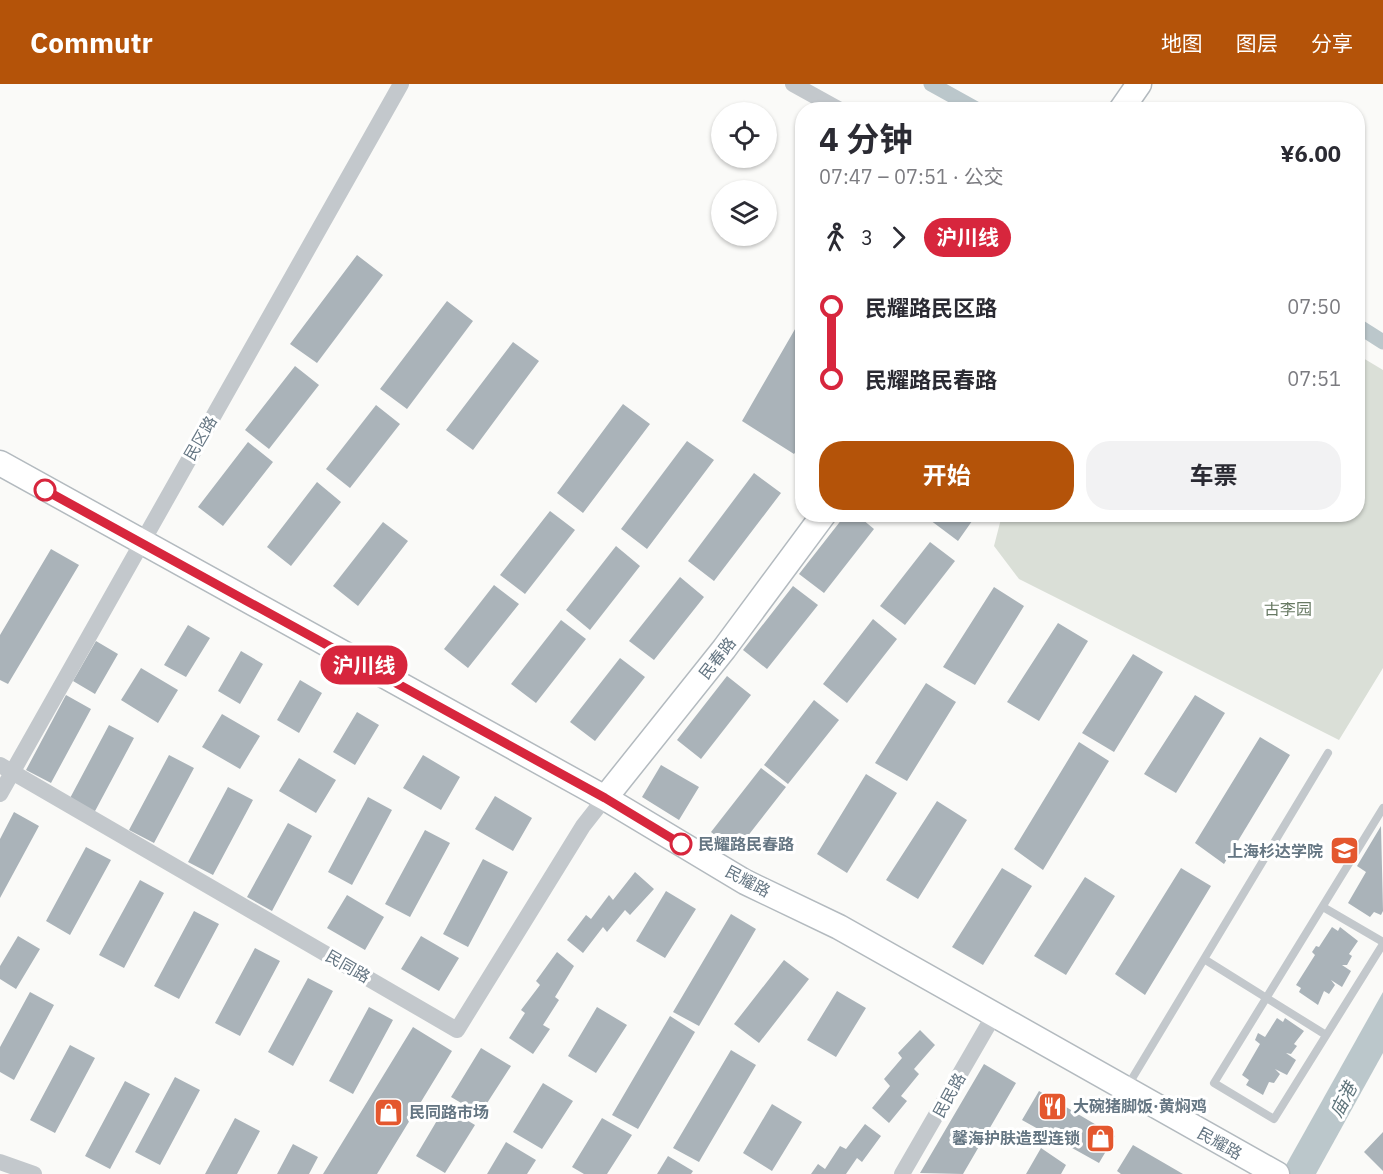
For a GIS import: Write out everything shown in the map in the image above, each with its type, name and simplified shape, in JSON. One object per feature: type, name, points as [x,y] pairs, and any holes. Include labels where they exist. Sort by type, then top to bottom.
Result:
[{"type":"street","name":"民区路","points":[[0,794],[6,769],[141,542],[401,84]]},
{"type":"street","points":[[793,84],[826,102]]},
{"type":"street","points":[[1127,102],[1139,84]]},
{"type":"street","name":"民耀路","points":[[0,463],[605,798],[745,882],[839,927],[1277,1174]]},
{"type":"street","name":"民春路","points":[[605,798],[724,649],[818,522]]},
{"type":"street","name":"民同路","points":[[6,769],[457,1030],[583,826],[605,798]]},
{"type":"street","name":"民民路","points":[[902,1174],[994,1015]]},
{"type":"street","points":[[0,1162],[33,1174]]},
{"type":"lane","points":[[1125,1090],[1328,753]]},
{"type":"lane","points":[[1323,907],[1383,943],[1274,1119],[1214,1083],[1383,808]]},
{"type":"lane","points":[[1204,959],[1326,1035]]},
{"type":"green space","name":"古李园","points":[[1365,359],[1383,370],[1383,668],[1339,740],[1019,579],[994,546],[1000,522],[1365,522]]},
{"type":"water","name":"庙港","points":[[1383,992],[1383,1053],[1316,1174],[1281,1174]]},
{"type":"building","points":[[357,255],[383,275],[317,363],[290,344]]},
{"type":"building","points":[[447,301],[473,321],[407,409],[380,389]]},
{"type":"building","points":[[795,329],[795,453],[742,421]]},
{"type":"building","points":[[513,342],[539,361],[473,450],[446,430]]},
{"type":"building","points":[[295,366],[319,385],[269,449],[245,430]]},
{"type":"building","points":[[623,404],[650,424],[583,513],[557,493]]},
{"type":"building","points":[[376,405],[400,424],[350,488],[326,469]]},
{"type":"building","points":[[687,441],[714,460],[647,549],[621,529]]},
{"type":"building","points":[[248,442],[273,462],[223,526],[198,507]]},
{"type":"building","points":[[754,473],[781,493],[714,581],[688,561]]},
{"type":"building","points":[[317,482],[341,502],[291,566],[267,547]]},
{"type":"building","points":[[550,511],[575,530],[525,594],[500,575]]},
{"type":"building","points":[[383,522],[408,541],[358,606],[333,586]]},
{"type":"building","points":[[840,522],[866,522],[874,529],[824,593],[799,574]]},
{"type":"building","points":[[933,522],[971,522],[958,541]]},
{"type":"building","points":[[930,542],[955,561],[905,625],[880,606]]},
{"type":"building","points":[[616,546],[640,566],[590,630],[566,610]]},
{"type":"building","points":[[51,549],[79,565],[8,684],[0,680],[0,635]]},
{"type":"building","points":[[680,577],[704,597],[654,660],[629,641]]},
{"type":"building","points":[[494,585],[519,604],[468,668],[444,649]]},
{"type":"building","points":[[793,586],[818,605],[767,669],[743,650]]},
{"type":"building","points":[[994,587],[1024,606],[975,685],[943,667]]},
{"type":"building","points":[[873,619],[897,639],[847,703],[823,684]]},
{"type":"building","points":[[561,620],[586,639],[536,703],[511,684]]},
{"type":"building","points":[[1058,623],[1088,641],[1039,721],[1007,702]]},
{"type":"building","points":[[188,625],[210,638],[186,677],[164,665]]},
{"type":"building","points":[[96,641],[118,654],[95,694],[73,681]]},
{"type":"building","points":[[241,651],[263,664],[240,704],[218,691]]},
{"type":"building","points":[[1133,654],[1163,672],[1114,752],[1082,733]]},
{"type":"building","points":[[620,658],[645,677],[595,741],[570,722]]},
{"type":"building","points":[[141,668],[178,690],[158,723],[121,700]]},
{"type":"building","points":[[727,676],[751,695],[701,759],[677,740]]},
{"type":"building","points":[[300,680],[322,693],[299,733],[277,720]]},
{"type":"building","points":[[926,683],[956,702],[907,781],[875,763]]},
{"type":"building","points":[[66,695],[91,709],[51,783],[26,770]]},
{"type":"building","points":[[1195,695],[1225,713],[1176,793],[1144,774]]},
{"type":"building","points":[[814,700],[839,720],[788,784],[764,765]]},
{"type":"building","points":[[357,712],[379,725],[355,765],[333,752]]},
{"type":"building","points":[[222,714],[260,736],[240,769],[202,747]]},
{"type":"building","points":[[109,725],[134,738],[94,813],[69,800]]},
{"type":"building","points":[[1260,737],[1290,755],[1224,864],[1195,843]]},
{"type":"building","points":[[1079,742],[1109,761],[1043,870],[1014,849]]},
{"type":"building","points":[[169,755],[194,768],[154,843],[129,830]]},
{"type":"building","points":[[423,755],[460,777],[441,810],[403,788]]},
{"type":"building","points":[[299,758],[336,780],[316,813],[279,791]]},
{"type":"building","points":[[661,765],[699,787],[679,820],[642,797]]},
{"type":"building","points":[[761,768],[786,787],[736,851],[711,832]]},
{"type":"building","points":[[866,774],[897,793],[847,873],[817,854]]},
{"type":"building","points":[[228,787],[253,800],[213,875],[188,862]]},
{"type":"building","points":[[495,796],[532,818],[513,851],[475,829]]},
{"type":"building","points":[[368,797],[392,810],[352,885],[328,872]]},
{"type":"building","points":[[937,801],[967,820],[918,899],[886,880]]},
{"type":"building","points":[[14,812],[39,826],[0,898],[0,839]]},
{"type":"building","points":[[288,823],[312,836],[272,911],[247,897]]},
{"type":"building","points":[[1381,826],[1383,911],[1381,915],[1374,912],[1370,917],[1348,903],[1366,872],[1357,866]]},
{"type":"building","points":[[425,830],[450,843],[410,917],[385,904]]},
{"type":"building","points":[[86,847],[111,860],[70,935],[46,921]]},
{"type":"building","points":[[483,859],[508,872],[468,947],[443,934]]},
{"type":"building","points":[[1002,868],[1032,886],[983,965],[952,947]]},
{"type":"building","points":[[1181,868],[1211,886],[1145,995],[1115,974]]},
{"type":"building","points":[[635,872],[654,889],[630,915],[625,910],[607,932],[603,927],[583,953],[567,940],[586,915],[591,919],[609,895],[613,900]]},
{"type":"building","points":[[1085,877],[1115,896],[1066,975],[1034,956]]},
{"type":"building","points":[[140,880],[164,893],[124,968],[99,955]]},
{"type":"building","points":[[666,891],[696,909],[665,958],[636,941]]},
{"type":"building","points":[[347,895],[384,917],[365,950],[327,928]]},
{"type":"building","points":[[194,911],[219,924],[179,999],[154,986]]},
{"type":"building","points":[[731,914],[756,929],[699,1026],[673,1012]]},
{"type":"building","points":[[1332,927],[1338,931],[1340,927],[1358,941],[1349,954],[1352,956],[1347,965],[1342,965],[1351,971],[1342,987],[1331,980],[1335,985],[1329,994],[1324,991],[1318,1005],[1299,992],[1301,988],[1296,985],[1315,955],[1312,952],[1316,946],[1319,947]]},
{"type":"building","points":[[18,936],[40,949],[16,989],[0,979],[0,966]]},
{"type":"building","points":[[421,936],[459,958],[439,991],[401,969]]},
{"type":"building","points":[[255,948],[280,961],[240,1036],[215,1023]]},
{"type":"building","points":[[557,952],[574,966],[555,997],[559,1000],[543,1025],[550,1029],[533,1054],[509,1038],[525,1013],[521,1010],[540,985],[536,981]]},
{"type":"building","points":[[784,960],[809,979],[759,1043],[734,1024]]},
{"type":"building","points":[[308,978],[333,991],[293,1066],[268,1052]]},
{"type":"building","points":[[837,991],[866,1008],[836,1057],[807,1040]]},
{"type":"building","points":[[30,992],[54,1005],[14,1080],[0,1072],[0,1047]]},
{"type":"building","points":[[369,1007],[393,1020],[353,1094],[329,1081]]},
{"type":"building","points":[[597,1007],[627,1025],[596,1073],[568,1056]]},
{"type":"building","points":[[670,1016],[695,1032],[638,1129],[612,1115]]},
{"type":"building","points":[[1277,1018],[1283,1022],[1285,1018],[1304,1031],[1294,1044],[1297,1046],[1291,1054],[1286,1053],[1296,1060],[1287,1075],[1275,1069],[1280,1074],[1274,1083],[1269,1082],[1263,1095],[1246,1085],[1249,1080],[1242,1075],[1260,1044],[1255,1040],[1258,1033],[1265,1037]]},
{"type":"building","name":"民同路市场","points":[[413,1027],[452,1051],[377,1174],[323,1174]]},
{"type":"building","points":[[920,1030],[935,1045],[914,1069],[919,1074],[901,1096],[907,1101],[889,1123],[872,1108],[890,1086],[884,1079],[902,1058],[898,1053]]},
{"type":"building","points":[[70,1045],[95,1058],[55,1133],[30,1120]]},
{"type":"building","points":[[481,1048],[511,1066],[480,1114],[451,1097]]},
{"type":"building","points":[[731,1050],[756,1065],[699,1162],[673,1148]]},
{"type":"building","points":[[984,1064],[1016,1083],[963,1174],[920,1173]]},
{"type":"building","points":[[175,1077],[200,1090],[160,1165],[135,1152]]},
{"type":"building","points":[[125,1081],[150,1094],[110,1169],[85,1156]]},
{"type":"building","points":[[543,1083],[573,1101],[542,1149],[513,1132]]},
{"type":"building","points":[[1039,1091],[1115,1136],[1099,1163],[1022,1120]]},
{"type":"building","points":[[772,1104],[802,1122],[772,1171],[743,1153]]},
{"type":"building","points":[[445,1107],[475,1125],[445,1173],[416,1156]]},
{"type":"building","points":[[235,1118],[260,1131],[237,1174],[205,1174]]},
{"type":"building","points":[[602,1118],[632,1135],[607,1174],[584,1174],[572,1167]]},
{"type":"building","points":[[865,1124],[881,1136],[862,1162],[857,1158],[846,1174],[811,1174],[818,1164],[825,1169],[840,1146],[846,1149]]},
{"type":"building","points":[[1383,1132],[1383,1171],[1364,1152]]},
{"type":"building","points":[[506,1142],[536,1160],[527,1174],[487,1174]]},
{"type":"building","points":[[293,1144],[318,1157],[309,1174],[277,1174]]},
{"type":"building","points":[[1133,1145],[1183,1174],[1121,1174],[1117,1171]]},
{"type":"building","points":[[1041,1148],[1066,1165],[1061,1174],[1026,1174]]},
{"type":"building","points":[[668,1156],[693,1171],[691,1174],[657,1174]]},
{"type":"waterway","points":[[931,84],[964,102]]},
{"type":"waterway","points":[[1365,330],[1383,342]]},
{"type":"bus line","name":"沪川线","points":[[45,490],[605,798],[681,844]]},
{"type":"place","name":"民耀路民春路","points":[[681,844]]},
{"type":"place","name":"上海杉达学院","points":[[1344,851]]},
{"type":"place","name":"大碗猪脚饭·黄焖鸡","points":[[1052,1106]]},
{"type":"place","name":"民同路市场","points":[[388,1112]]},
{"type":"place","name":"馨海护肤造型连锁","points":[[1101,1138]]}]
